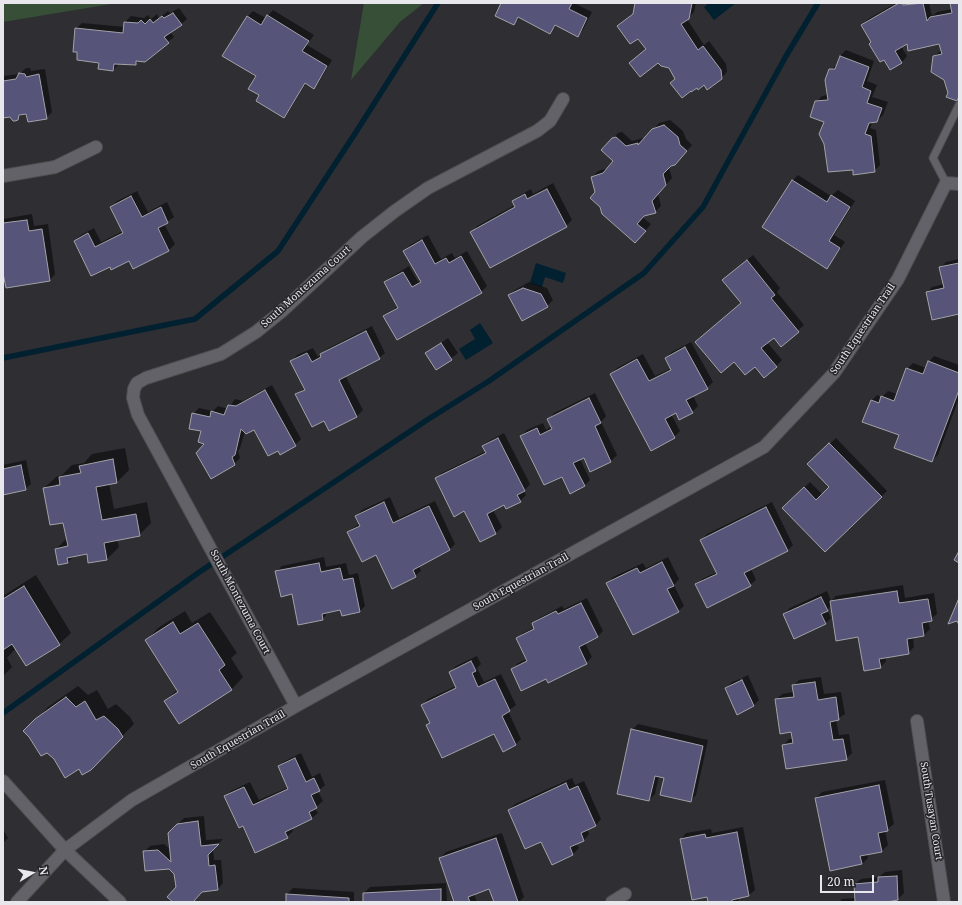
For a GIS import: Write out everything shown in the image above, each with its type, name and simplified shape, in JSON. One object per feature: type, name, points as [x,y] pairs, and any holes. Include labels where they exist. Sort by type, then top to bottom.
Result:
[{"type":"street","name":"South Montezuma Court","points":[[296,706],[138,415],[133,398],[134,388],[137,382],[146,378],[221,354],[256,332],[282,311],[362,237],[395,211],[428,188],[537,131],[550,121],[563,99]]},
{"type":"street","points":[[3,176],[55,167],[96,147]]},
{"type":"street","points":[[946,183],[959,184]]},
{"type":"street","name":"South Equestrian Trail","points":[[17,902],[65,850],[132,800],[296,706],[764,447],[834,373],[898,279],[946,183]]},
{"type":"street","name":"South Tusayan Court","points":[[917,721],[944,902]]},
{"type":"street","points":[[3,781],[65,850],[120,902]]},
{"type":"street","points":[[612,902],[625,894]]},
{"type":"lane","points":[[946,183],[933,158],[959,105]]},
{"type":"green space","points":[[3,3],[117,3],[3,22]]},
{"type":"green space","points":[[364,3],[424,3],[400,22],[351,80]]},
{"type":"water","points":[[709,3],[736,3],[714,20],[704,7]]},
{"type":"water","points":[[536,263],[566,273],[563,283],[545,277],[542,287],[530,283]]},
{"type":"water","points":[[480,323],[493,343],[466,360],[459,349],[475,339],[470,330]]},
{"type":"building","points":[[501,3],[572,3],[569,9],[587,18],[578,37],[555,25],[550,34],[518,17],[514,25],[495,16]]},
{"type":"building","points":[[635,3],[692,3],[689,19],[681,24],[698,50],[703,46],[721,70],[722,79],[707,90],[704,85],[698,90],[697,88],[691,91],[682,98],[670,83],[675,79],[669,68],[661,66],[658,63],[640,77],[629,63],[646,49],[638,39],[630,44],[617,26],[633,14]]},
{"type":"building","points":[[899,3],[902,3],[903,5],[923,3],[927,21],[930,17],[952,13],[950,3],[959,3],[959,96],[957,101],[946,97],[948,93],[944,80],[931,72],[933,56],[942,54],[939,44],[908,51],[907,44],[895,51],[902,63],[890,70],[884,60],[880,62],[869,44],[871,42],[861,25]]},
{"type":"building","points":[[173,13],[182,25],[164,37],[169,43],[145,62],[136,61],[136,65],[114,64],[113,71],[98,69],[99,63],[77,60],[77,52],[73,52],[75,28],[123,33],[124,22],[138,23],[141,20],[145,24],[150,19],[153,23],[162,16],[164,18]]},
{"type":"building","points":[[267,15],[309,41],[302,51],[327,66],[314,89],[305,83],[284,118],[256,101],[259,95],[248,89],[256,76],[222,56],[247,16],[261,25]]},
{"type":"building","points":[[840,56],[869,67],[862,87],[871,91],[867,103],[882,108],[877,122],[869,123],[865,134],[871,136],[875,172],[853,175],[853,170],[828,172],[824,144],[819,134],[824,122],[810,117],[815,101],[828,100],[825,80],[829,69],[835,69]]},
{"type":"building","points":[[19,73],[25,74],[26,77],[39,74],[47,119],[28,122],[26,114],[19,115],[18,120],[15,121],[13,121],[10,117],[3,118],[3,81],[16,79]]},
{"type":"building","points":[[664,125],[678,137],[680,145],[687,151],[675,165],[671,166],[663,174],[666,185],[652,201],[656,213],[644,216],[637,224],[646,231],[635,243],[602,214],[600,207],[590,198],[595,192],[591,177],[603,173],[613,161],[601,150],[612,138],[616,137],[626,146],[638,143],[638,145],[652,129]]},
{"type":"building","points":[[792,180],[827,202],[831,195],[850,207],[829,241],[840,248],[827,269],[762,227]]},
{"type":"building","points":[[547,189],[567,227],[490,268],[470,232],[515,207],[512,201],[525,194],[527,199]]},
{"type":"building","points":[[131,196],[142,217],[161,207],[168,223],[158,228],[169,251],[133,269],[129,261],[111,270],[110,267],[91,276],[74,241],[88,233],[95,247],[123,233],[110,207]]},
{"type":"building","points":[[27,220],[29,231],[42,229],[50,281],[6,288],[3,273],[3,223]]},
{"type":"building","points":[[422,240],[435,264],[446,258],[449,263],[461,256],[482,293],[397,340],[383,316],[398,308],[384,282],[403,272],[412,287],[421,282],[403,251]]},
{"type":"building","points":[[747,260],[775,295],[771,298],[799,332],[781,347],[774,338],[761,348],[777,367],[764,378],[755,367],[745,375],[734,362],[721,373],[695,342],[741,303],[722,280]]},
{"type":"building","points":[[959,263],[959,314],[932,320],[926,292],[944,288],[939,267]]},
{"type":"building","points":[[523,288],[541,294],[548,307],[522,321],[508,295]]},
{"type":"building","points":[[366,331],[380,359],[339,380],[357,417],[329,431],[324,421],[312,427],[295,394],[305,390],[290,361],[307,353],[312,362],[321,357],[320,354]]},
{"type":"building","points":[[441,343],[452,360],[436,370],[425,353]]},
{"type":"building","points":[[685,347],[708,389],[686,400],[693,413],[679,420],[676,413],[665,419],[675,438],[651,451],[610,374],[637,359],[649,381],[671,370],[665,358]]},
{"type":"building","points":[[928,361],[959,373],[959,390],[932,462],[894,448],[899,435],[862,422],[871,400],[879,403],[881,396],[894,401],[906,368],[923,374]]},
{"type":"building","points":[[265,390],[296,446],[280,455],[278,451],[268,456],[254,430],[246,434],[241,429],[235,455],[232,457],[235,465],[211,479],[196,453],[204,444],[198,442],[201,431],[189,429],[192,413],[210,417],[211,411],[224,415],[228,405],[236,406]]},
{"type":"building","points":[[589,398],[601,423],[595,426],[611,462],[590,472],[584,458],[573,463],[585,486],[570,494],[562,477],[544,485],[520,436],[537,428],[540,435],[552,429],[547,419]]},
{"type":"building","points":[[498,438],[525,491],[517,495],[521,502],[506,509],[504,505],[487,514],[496,534],[480,542],[464,511],[454,517],[435,478],[486,453],[482,446]]},
{"type":"building","points":[[829,443],[882,497],[825,552],[782,508],[804,487],[816,500],[829,487],[807,464]]},
{"type":"building","points":[[113,459],[117,483],[96,487],[102,520],[136,514],[140,536],[104,543],[107,560],[88,563],[87,554],[67,558],[68,563],[58,565],[55,549],[68,546],[63,523],[50,525],[43,488],[60,485],[59,477],[81,473],[79,466]]},
{"type":"building","points":[[21,465],[26,490],[3,495],[3,469]]},
{"type":"building","points":[[384,502],[393,523],[429,506],[450,550],[413,570],[416,577],[392,589],[376,555],[362,562],[347,532],[360,526],[355,516]]},
{"type":"building","points":[[766,507],[788,551],[744,573],[751,586],[707,608],[695,584],[717,574],[700,540]]},
{"type":"building","points":[[959,551],[959,563],[954,560]]},
{"type":"building","points":[[662,562],[674,586],[667,589],[679,612],[633,635],[606,583],[637,568],[640,573]]},
{"type":"building","points":[[319,563],[321,572],[340,568],[343,580],[353,578],[360,612],[342,616],[340,610],[322,614],[323,620],[298,625],[292,594],[281,597],[275,571]]},
{"type":"building","points":[[24,586],[60,645],[26,666],[12,644],[3,650],[3,599]]},
{"type":"building","points":[[897,591],[899,603],[928,599],[932,621],[922,623],[924,636],[907,639],[909,654],[879,659],[881,668],[864,671],[858,637],[836,641],[830,601]]},
{"type":"building","points":[[821,597],[828,611],[821,614],[826,624],[794,639],[783,614]]},
{"type":"building","points":[[959,598],[959,625],[957,621],[948,624]]},
{"type":"building","points":[[581,603],[598,637],[579,647],[587,664],[548,683],[546,679],[521,691],[511,669],[527,661],[516,638],[534,629],[532,623],[556,611],[558,614]]},
{"type":"building","points":[[173,622],[180,634],[198,623],[225,665],[219,670],[232,690],[179,724],[164,701],[178,692],[145,640]]},
{"type":"building","points":[[471,661],[476,671],[472,673],[478,687],[495,679],[510,711],[502,716],[516,745],[503,752],[494,734],[442,758],[426,725],[430,723],[421,705],[456,688],[449,672]]},
{"type":"building","points":[[742,680],[754,706],[737,715],[725,688]]},
{"type":"building","points":[[815,682],[818,700],[836,697],[839,720],[830,722],[833,740],[843,739],[847,760],[786,769],[782,745],[793,743],[791,732],[780,734],[775,699],[794,697],[792,685]]},
{"type":"building","points":[[66,697],[76,707],[85,701],[96,720],[104,716],[118,729],[123,737],[91,770],[82,775],[79,769],[65,778],[54,759],[47,753],[41,756],[29,737],[23,731],[35,719]]},
{"type":"building","points":[[631,729],[703,746],[691,802],[660,795],[664,778],[655,776],[649,801],[617,794]]},
{"type":"building","points":[[295,758],[306,782],[314,778],[320,791],[311,795],[317,808],[309,812],[312,819],[285,832],[288,838],[255,853],[243,826],[239,828],[224,796],[244,787],[253,805],[288,789],[278,766]]},
{"type":"building","points":[[566,783],[569,790],[578,786],[596,826],[581,833],[584,841],[570,847],[573,855],[552,865],[541,842],[525,849],[508,810]]},
{"type":"building","points":[[879,785],[888,831],[878,833],[882,852],[860,856],[862,864],[830,871],[815,798]]},
{"type":"building","points":[[198,821],[201,846],[219,844],[208,855],[209,866],[215,865],[218,890],[202,892],[193,902],[173,902],[167,897],[176,887],[174,874],[169,869],[145,871],[143,851],[158,850],[171,862],[168,833],[177,824]]},
{"type":"building","points":[[737,832],[749,896],[732,900],[732,902],[708,902],[707,897],[692,900],[680,839],[705,834],[706,838]]},
{"type":"building","points":[[496,838],[518,902],[494,902],[489,889],[468,897],[470,902],[454,902],[439,858]]},
{"type":"building","points":[[897,876],[898,900],[887,902],[855,902],[854,884],[878,882],[878,877]]},
{"type":"building","points":[[441,889],[441,902],[363,902],[363,893]]},
{"type":"building","points":[[286,894],[349,898],[349,902],[286,902]]},
{"type":"waterway","points":[[3,358],[195,319],[278,251],[438,3]]},
{"type":"waterway","points":[[3,713],[198,573],[427,420],[489,381],[644,273],[703,207],[786,56],[818,3]]}]
